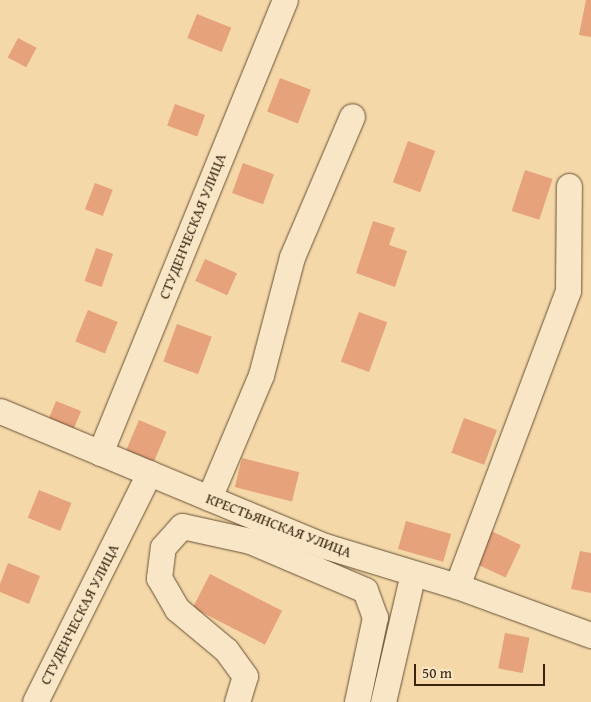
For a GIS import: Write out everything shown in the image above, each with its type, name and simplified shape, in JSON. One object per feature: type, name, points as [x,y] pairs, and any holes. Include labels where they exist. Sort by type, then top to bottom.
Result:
[{"type":"street","name":"СТУДЕНЧЕСКАЯ УЛИЦА","points":[[100,453],[285,0]]},
{"type":"street","points":[[209,498],[261,375],[292,257],[352,116]]},
{"type":"street","points":[[457,586],[568,292],[569,186]]},
{"type":"street","name":"КРЕСТЬЯНСКАЯ УЛИЦА","points":[[0,411],[325,546],[457,586],[591,635]]},
{"type":"street","name":"СТУДЕНЧЕСКАЯ УЛИЦА","points":[[35,702],[149,473]]},
{"type":"street","points":[[236,702],[245,676],[226,650],[177,609],[159,578],[164,547],[182,526],[250,541],[365,590],[375,617],[357,702]]},
{"type":"street","points":[[383,702],[414,573]]},
{"type":"building","points":[[586,0],[591,0],[591,37],[579,35]]},
{"type":"building","points":[[197,14],[231,28],[222,52],[187,38]]},
{"type":"building","points":[[18,38],[37,48],[26,67],[8,57]]},
{"type":"building","points":[[280,78],[311,90],[298,123],[267,112]]},
{"type":"building","points":[[175,104],[205,115],[197,137],[167,126]]},
{"type":"building","points":[[408,141],[435,151],[420,192],[393,182]]},
{"type":"building","points":[[243,163],[274,174],[263,204],[232,193]]},
{"type":"building","points":[[525,170],[553,179],[539,220],[512,211]]},
{"type":"building","points":[[95,183],[113,190],[103,216],[85,209]]},
{"type":"building","points":[[373,221],[395,228],[389,245],[407,251],[395,287],[356,273]]},
{"type":"building","points":[[96,248],[113,254],[102,287],[85,281]]},
{"type":"building","points":[[205,259],[237,273],[227,295],[195,281]]},
{"type":"building","points":[[88,310],[118,322],[105,354],[75,342]]},
{"type":"building","points":[[359,312],[387,322],[369,372],[341,362]]},
{"type":"building","points":[[177,324],[212,337],[198,374],[163,362]]},
{"type":"building","points":[[56,401],[81,411],[73,431],[48,420]]},
{"type":"building","points":[[464,418],[497,430],[484,465],[451,453]]},
{"type":"building","points":[[139,420],[167,432],[153,463],[126,451]]},
{"type":"building","points":[[242,458],[299,472],[292,501],[235,487]]},
{"type":"building","points":[[39,490],[71,503],[60,531],[28,518]]},
{"type":"building","points":[[406,521],[451,534],[443,562],[398,549]]},
{"type":"building","points":[[491,531],[521,545],[506,578],[476,564]]},
{"type":"building","points":[[580,551],[591,553],[591,593],[571,589]]},
{"type":"building","points":[[8,563],[40,576],[29,604],[0,592],[0,584]]},
{"type":"building","points":[[210,574],[282,611],[265,645],[193,608]]},
{"type":"building","points":[[505,633],[530,638],[523,673],[498,668]]}]
